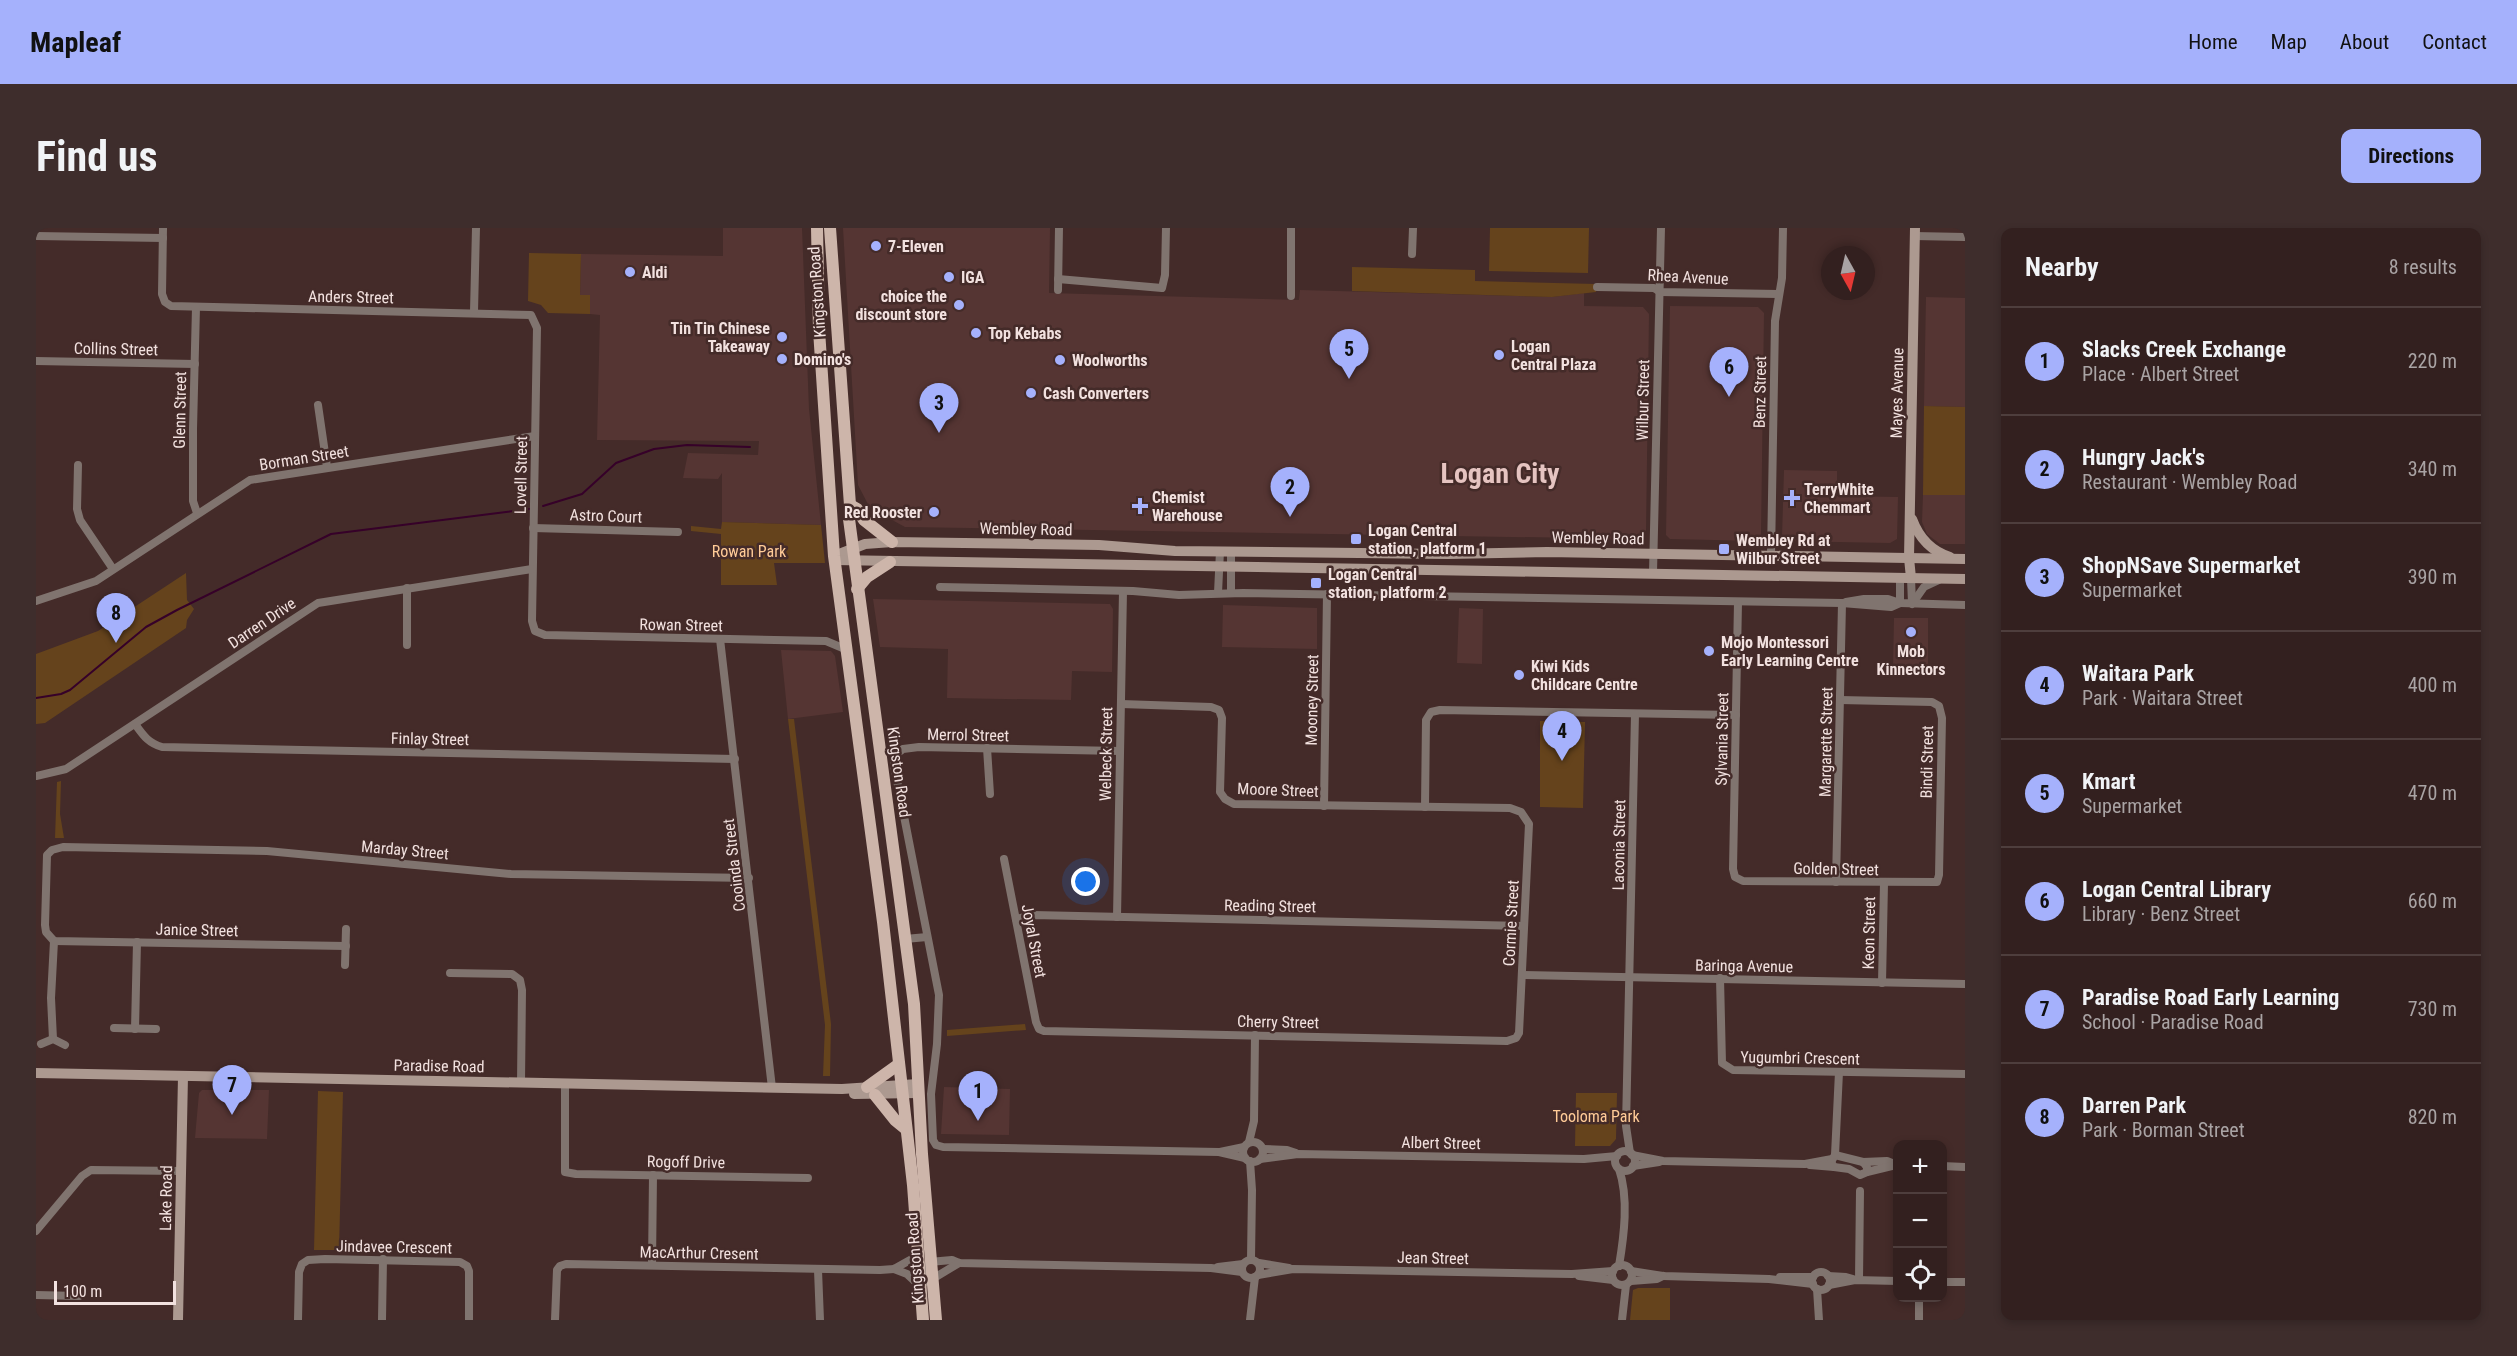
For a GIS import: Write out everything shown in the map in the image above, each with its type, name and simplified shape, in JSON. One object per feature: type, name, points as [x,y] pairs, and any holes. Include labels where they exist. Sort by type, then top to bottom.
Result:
[{"type":"main road","name":"Kingston Road","points":[[817,228],[820,340],[834,558],[873,844],[902,1089],[923,1320]]},
{"type":"main road","name":"Kingston Road","points":[[830,228],[850,505],[849,519],[915,1019],[922,1154],[933,1261],[936,1320]]},
{"type":"main road","name":"Mayes Avenue","points":[[1909,558],[1914,232]]},
{"type":"main road","points":[[850,505],[857,509],[864,520],[892,542]]},
{"type":"main road","points":[[1910,510],[1916,531],[1925,542],[1939,553],[1962,559]]},
{"type":"main road","name":"Wembley Road","points":[[853,555],[872,543],[892,542],[1100,545],[1175,551],[1653,554],[1962,559]]},
{"type":"main road","name":"Wembley Road","points":[[834,558],[853,555],[890,562],[1965,579]]},
{"type":"main road","points":[[1905,578],[1909,558]]},
{"type":"main road","points":[[857,589],[867,577],[890,562]]},
{"type":"main road","points":[[899,1064],[871,1091],[895,1120],[906,1129]]},
{"type":"main road","name":"Paradise Road","points":[[36,1073],[871,1091],[919,1088]]},
{"type":"main road","name":"Lake Road","points":[[178,1320],[183,1076]]},
{"type":"street","points":[[40,234],[163,238],[163,228]]},
{"type":"street","points":[[474,312],[476,228]]},
{"type":"street","points":[[1058,290],[1059,228]]},
{"type":"street","points":[[1058,279],[1162,288],[1165,275],[1166,228]]},
{"type":"street","points":[[1291,228],[1291,296]]},
{"type":"street","points":[[1412,254],[1413,228]]},
{"type":"street","name":"Wilbur Street","points":[[1653,573],[1661,228]]},
{"type":"street","name":"Benz Street","points":[[1771,556],[1775,333],[1778,294],[1782,278],[1783,228]]},
{"type":"street","points":[[1914,232],[1965,237]]},
{"type":"street","name":"Anders Street","points":[[163,238],[162,294],[165,302],[171,306],[522,313],[531,315],[535,320]]},
{"type":"street","name":"Rhea Avenue","points":[[1597,287],[1778,294]]},
{"type":"street","name":"Glenn Street","points":[[196,307],[193,501],[197,513]]},
{"type":"street","name":"Lovell Street","points":[[535,320],[537,328],[531,621],[535,631]]},
{"type":"street","name":"Collins Street","points":[[36,361],[195,364]]},
{"type":"street","points":[[318,405],[327,467]]},
{"type":"street","name":"Borman Street","points":[[36,601],[96,580],[250,480],[535,436]]},
{"type":"street","points":[[78,465],[77,509],[80,520],[113,569]]},
{"type":"street","name":"Astro Court","points":[[533,528],[678,532]]},
{"type":"street","points":[[1225,551],[1225,567],[1231,593]]},
{"type":"street","points":[[1218,593],[1225,567]]},
{"type":"street","name":"Darren Drive","points":[[36,776],[66,770],[318,603],[532,569]]},
{"type":"street","points":[[1900,603],[1905,578]]},
{"type":"street","points":[[1905,578],[1912,604]]},
{"type":"street","name":"Wembley Road","points":[[1912,604],[1924,587],[1947,579]]},
{"type":"street","points":[[407,588],[407,645]]},
{"type":"street","points":[[940,588],[1123,591],[1179,595],[1327,594],[1842,603],[1892,608],[1900,603],[1965,604]]},
{"type":"street","name":"Welbeck Street","points":[[1117,917],[1123,591]]},
{"type":"street","name":"Mooney Street","points":[[1324,806],[1327,594]]},
{"type":"street","name":"Sylvania Street","points":[[1735,877],[1733,869],[1738,602]]},
{"type":"street","name":"Margarette Street","points":[[1836,882],[1842,603]]},
{"type":"street","name":"Rowan Street","points":[[535,631],[545,635],[826,641],[845,649]]},
{"type":"street","name":"Rowan Street","points":[[826,641],[843,633]]},
{"type":"street","name":"Cooinda Street","points":[[720,639],[772,1088]]},
{"type":"street","name":"Bindi Street","points":[[1840,700],[1932,702],[1939,706],[1942,718],[1939,875],[1936,882]]},
{"type":"street","name":"Moore Street","points":[[1121,704],[1211,706],[1219,710],[1222,718],[1221,792],[1225,800],[1233,804],[1510,808],[1521,812]]},
{"type":"street","points":[[1425,807],[1426,720],[1431,712],[1440,710],[1736,715]]},
{"type":"street","name":"Laconia Street","points":[[1626,1126],[1635,714]]},
{"type":"street","name":"Finlay Street","points":[[135,724],[146,739],[162,747],[735,759]]},
{"type":"street","name":"Merrol Street","points":[[936,1146],[932,1136],[931,1107],[939,1001],[894,765],[896,755],[901,749],[907,748],[1120,751]]},
{"type":"street","points":[[987,748],[990,794]]},
{"type":"street","name":"Cormie Street","points":[[1516,1038],[1521,1027],[1529,824],[1521,812]]},
{"type":"street","name":"Marday Street","points":[[52,939],[45,925],[45,864],[47,855],[58,847],[267,851],[511,874],[749,878]]},
{"type":"street","name":"Joyal Street","points":[[1004,859],[1039,1029]]},
{"type":"street","name":"Golden Street","points":[[1735,877],[1743,880],[1884,884],[1936,882]]},
{"type":"street","name":"Keon Street","points":[[1882,982],[1884,884]]},
{"type":"street","name":"Reading Street","points":[[1016,919],[1033,915],[1524,926]]},
{"type":"street","points":[[345,965],[346,929]]},
{"type":"street","points":[[905,939],[927,937]]},
{"type":"street","points":[[52,939],[53,1039]]},
{"type":"street","name":"Janice Street","points":[[52,939],[346,946]]},
{"type":"street","points":[[135,1029],[137,942]]},
{"type":"street","points":[[450,973],[512,974],[520,980],[522,990],[521,1083]]},
{"type":"street","name":"Baringa Avenue","points":[[1522,975],[1965,984]]},
{"type":"street","name":"Yugumbri Crescent","points":[[1720,978],[1722,1064],[1733,1070],[1965,1074]]},
{"type":"street","points":[[114,1028],[156,1029]]},
{"type":"street","name":"Cherry Street","points":[[1039,1029],[1508,1041],[1516,1038]]},
{"type":"street","points":[[1250,1320],[1249,1273],[1255,1261],[1252,1190],[1255,1035]]},
{"type":"street","points":[[41,1044],[53,1039],[65,1045]]},
{"type":"street","points":[[1835,1159],[1839,1072]]},
{"type":"street","name":"Rogoff Drive","points":[[565,1083],[563,1162],[565,1172],[808,1178]]},
{"type":"street","points":[[1624,1186],[1635,1160],[1631,1154],[1626,1126]]},
{"type":"street","points":[[1622,1320],[1624,1186],[1618,1168],[1626,1126]]},
{"type":"street","points":[[1253,1145],[1253,1160]]},
{"type":"street","name":"Albert Street","points":[[1219,1152],[1253,1145],[1298,1154]]},
{"type":"street","name":"Albert Street","points":[[936,1146],[943,1148],[1219,1152],[1253,1160],[1298,1154],[1584,1159],[1631,1154],[1663,1161],[1805,1164],[1835,1159],[1863,1162],[1887,1161],[1893,1163]]},
{"type":"street","name":"Albert Street","points":[[1584,1159],[1618,1168],[1632,1168],[1663,1161]]},
{"type":"street","name":"Albert Street","points":[[1835,1159],[1849,1169],[1863,1174],[1893,1166]]},
{"type":"street","points":[[1857,1280],[1860,1191],[1863,1174],[1867,1167],[1863,1162]]},
{"type":"street","points":[[1947,1166],[1965,1167]]},
{"type":"street","points":[[36,1231],[82,1176],[91,1170],[181,1172]]},
{"type":"street","points":[[652,1265],[653,1175]]},
{"type":"street","name":"MacArthur Cresent","points":[[555,1320],[556,1276],[560,1266],[652,1265],[818,1270],[894,1269],[918,1255]]},
{"type":"street","name":"Jindavee Crescent","points":[[298,1320],[299,1272],[302,1264],[316,1259],[460,1262],[467,1266],[470,1277],[469,1320]]},
{"type":"street","points":[[382,1320],[383,1259]]},
{"type":"street","points":[[894,1269],[907,1274],[921,1287],[926,1280],[927,1266],[933,1261]]},
{"type":"street","name":"Jean Street","points":[[933,1261],[1211,1268],[1249,1273],[1293,1269],[1572,1274],[1623,1268],[1663,1276],[1769,1278],[1821,1283],[1857,1280],[1893,1281]]},
{"type":"street","points":[[1249,1273],[1261,1269],[1255,1261]]},
{"type":"street","name":"Jean Street","points":[[1255,1261],[1293,1269]]},
{"type":"street","points":[[934,1278],[959,1263]]},
{"type":"street","points":[[1622,1282],[1623,1268]]},
{"type":"street","points":[[818,1270],[820,1320]]},
{"type":"street","name":"Jean Street","points":[[1572,1274],[1622,1282],[1657,1279],[1663,1276]]},
{"type":"street","points":[[1947,1282],[1965,1282]]},
{"type":"street","points":[[1820,1320],[1821,1283]]},
{"type":"street","points":[[36,1295],[80,1296]]},
{"type":"street","points":[[1919,1302],[1919,1320]]},
{"type":"shaded area","points":[[723,228],[802,228],[809,409],[821,525],[722,522],[722,473],[718,479],[683,478],[688,453],[758,455],[759,441],[597,440],[600,315],[590,314],[590,295],[580,295],[581,254],[723,256]]},
{"type":"shaded area","points":[[843,228],[1050,228],[1049,293],[1299,300],[1300,290],[1552,297],[1584,293],[1584,306],[1643,307],[1649,314],[1646,532],[1640,539],[905,527],[870,508],[858,485]]},
{"type":"shaded area","points":[[1926,297],[1965,298],[1965,407],[1924,406]]},
{"type":"shaded area","points":[[1670,306],[1758,307],[1764,313],[1761,535],[1757,541],[1670,539],[1666,535]]},
{"type":"shaded area","points":[[1784,470],[1837,471],[1837,496],[1898,497],[1897,539],[1890,543],[1785,541],[1782,537]]},
{"type":"shaded area","points":[[1923,495],[1965,495],[1965,544],[1940,544],[1927,534],[1922,522]]},
{"type":"shaded area","points":[[873,599],[1110,604],[1113,609],[1112,672],[1072,671],[1071,700],[947,698],[948,649],[880,647]]},
{"type":"shaded area","points":[[1223,605],[1317,608],[1317,649],[1222,647]]},
{"type":"shaded area","points":[[1459,608],[1483,609],[1482,664],[1457,663]]},
{"type":"shaded area","points":[[1894,618],[1928,618],[1928,669],[1893,669]]},
{"type":"shaded area","points":[[781,650],[831,651],[835,656],[843,712],[788,719]]},
{"type":"shaded area","points":[[944,1087],[1010,1089],[1009,1135],[941,1134]]},
{"type":"shaded area","points":[[202,1090],[269,1090],[267,1139],[195,1138],[199,1093]]},
{"type":"green space","points":[[1490,228],[1589,228],[1588,273],[1489,271]]},
{"type":"green space","points":[[529,253],[581,254],[580,295],[590,295],[590,314],[548,313],[541,305],[528,301]]},
{"type":"green space","points":[[1352,267],[1475,270],[1475,281],[1596,284],[1596,292],[1552,297],[1352,291]]},
{"type":"green space","points":[[1924,406],[1965,407],[1965,495],[1923,495]]},
{"type":"green space","name":"Rowan Park","points":[[722,522],[821,525],[825,563],[774,563],[777,585],[721,585],[721,534],[691,531],[691,526],[721,529]]},
{"type":"green space","points":[[186,573],[187,600],[194,609],[187,620],[186,628],[45,723],[36,724],[36,654],[98,631]]},
{"type":"green space","points":[[788,719],[794,719],[831,1024],[830,1076],[823,1076],[825,1025]]},
{"type":"green space","points":[[1540,721],[1585,722],[1583,808],[1540,807]]},
{"type":"green space","points":[[61,781],[60,814],[64,838],[55,838],[57,782]]},
{"type":"green space","points":[[1025,1024],[1026,1030],[947,1036],[947,1030]]},
{"type":"green space","points":[[318,1091],[343,1092],[339,1250],[314,1250]]},
{"type":"green space","name":"Tooloma Park","points":[[1576,1093],[1617,1093],[1616,1139],[1610,1146],[1575,1146]]},
{"type":"green space","points":[[1670,1288],[1670,1320],[1630,1320],[1633,1290]]},
{"type":"waterway","points":[[543,506],[582,494],[616,463],[654,449],[687,445],[750,447]]},
{"type":"waterway","points":[[36,698],[61,694],[70,690],[146,627],[331,534],[529,509]]},
{"type":"place","name":"7-Eleven","points":[[876,246]]},
{"type":"place","name":"Aldi","points":[[630,272]]},
{"type":"place","name":"IGA","points":[[949,277]]},
{"type":"place","name":"choice the discount store","points":[[959,305]]},
{"type":"place","name":"Top Kebabs","points":[[976,333]]},
{"type":"place","name":"Tin Tin Chinese Takeaway","points":[[782,337]]},
{"type":"place","name":"Logan Central Plaza","points":[[1499,355]]},
{"type":"place","name":"Domino's","points":[[782,359]]},
{"type":"place","name":"Woolworths","points":[[1060,360]]},
{"type":"place","name":"Kmart","points":[[1349,379]]},
{"type":"place","name":"Cash Converters","points":[[1031,393]]},
{"type":"place","name":"Logan Central Library","points":[[1729,397]]},
{"type":"place","name":"ShopNSave Supermarket","points":[[939,433]]},
{"type":"place","name":"TerryWhite Chemmart","points":[[1792,498]]},
{"type":"place","name":"Chemist Warehouse","points":[[1140,506]]},
{"type":"place","name":"Red Rooster","points":[[934,512]]},
{"type":"place","name":"Hungry Jack's","points":[[1290,517]]},
{"type":"place","name":"Logan Central station, platform 1","points":[[1356,539]]},
{"type":"place","name":"Wembley Rd at Wilbur Street","points":[[1724,549]]},
{"type":"place","name":"Logan Central station, platform 2","points":[[1316,583]]},
{"type":"place","name":"Mob Kinnectors","points":[[1911,632]]},
{"type":"place","name":"Darren Park","points":[[116,643]]},
{"type":"place","name":"Mojo Montessori Early Learning Centre","points":[[1709,651]]},
{"type":"place","name":"Kiwi Kids Childcare Centre","points":[[1519,675]]},
{"type":"place","name":"Waitara Park","points":[[1562,761]]},
{"type":"place","name":"Paradise Road Early Learning","points":[[232,1115]]},
{"type":"place","name":"Slacks Creek Exchange","points":[[978,1121]]},
{"type":"district","name":"Logan City","points":[[1500,473]]}]
